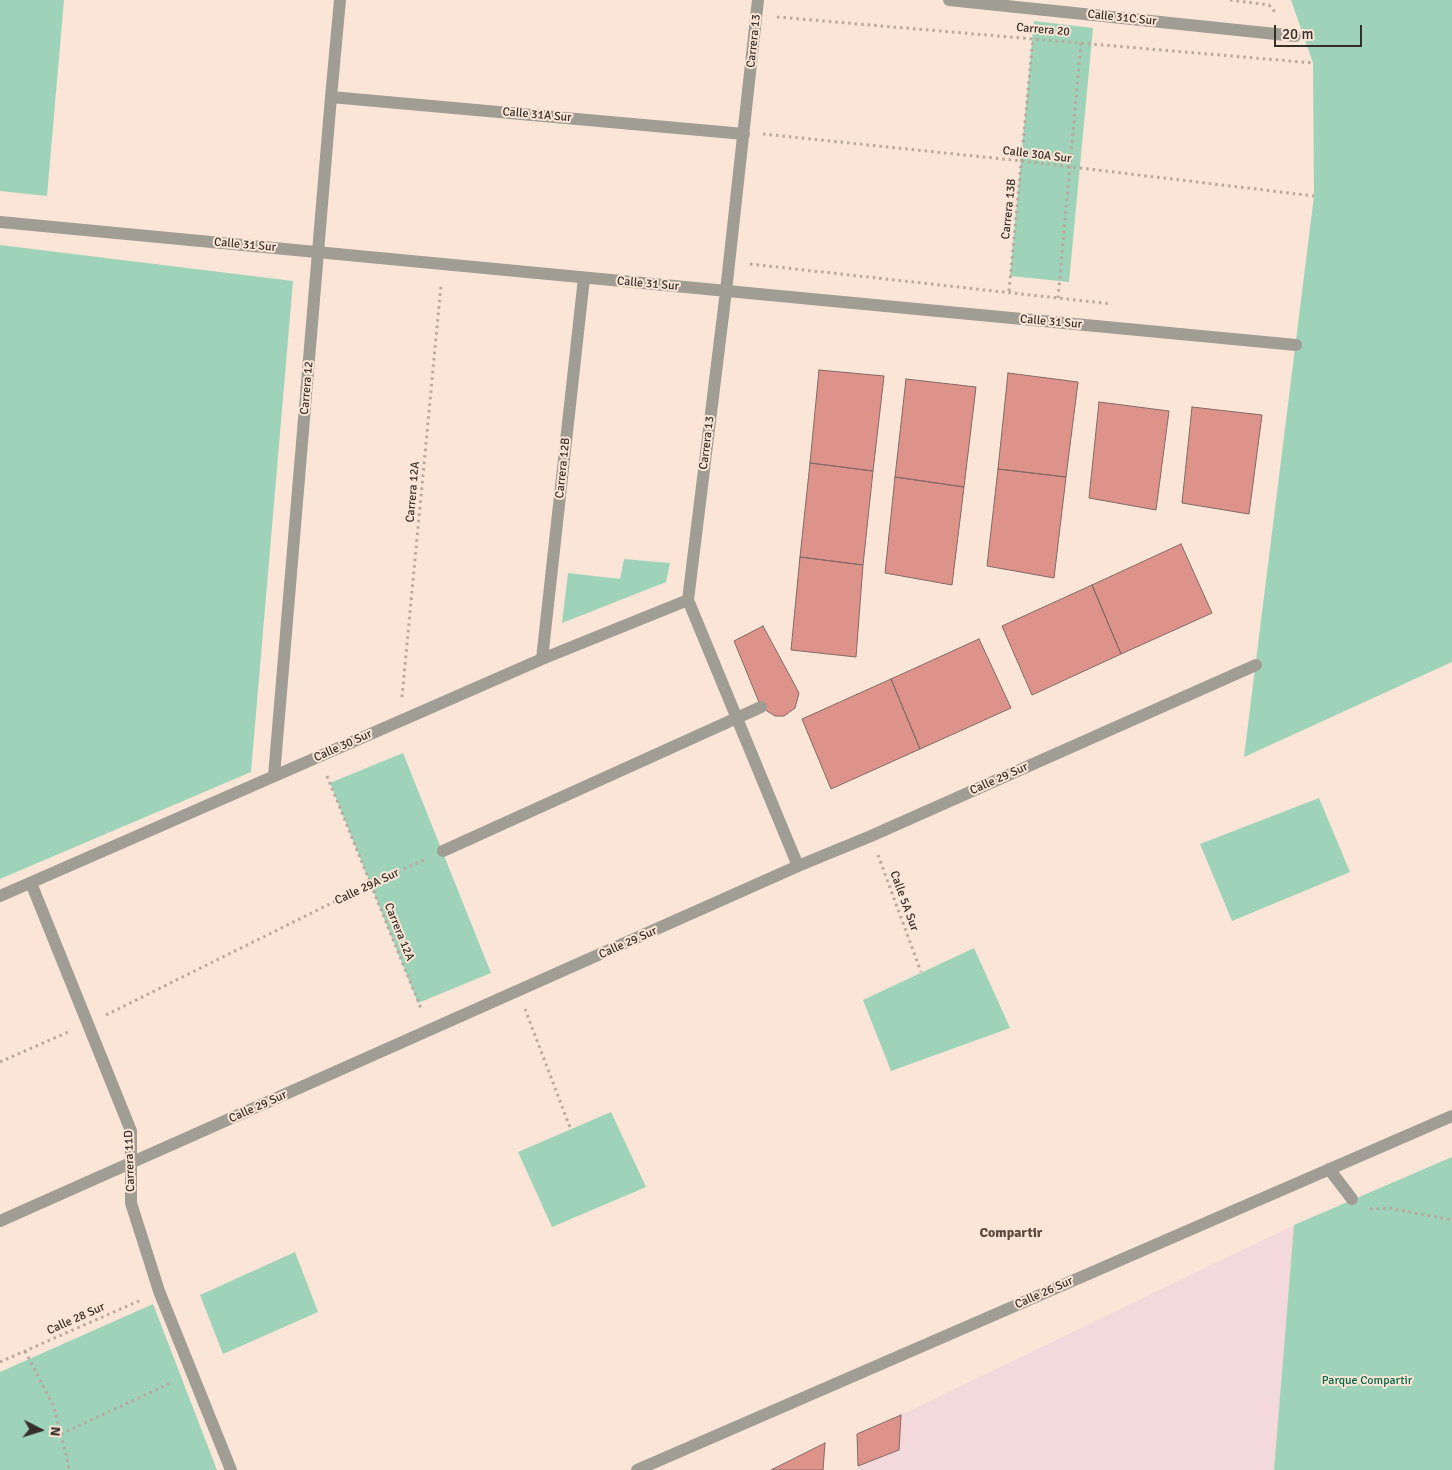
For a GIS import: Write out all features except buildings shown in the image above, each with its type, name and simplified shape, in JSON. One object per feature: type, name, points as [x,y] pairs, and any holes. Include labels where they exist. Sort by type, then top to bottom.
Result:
[{"type":"street","name":"Carrera 12","points":[[274,776],[340,0]]},
{"type":"street","name":"Carrera 13","points":[[758,0],[726,291],[688,600],[798,866]]},
{"type":"street","name":"Calle 31C Sur","points":[[949,0],[1295,36]]},
{"type":"street","name":"Calle 31A Sur","points":[[331,97],[744,134]]},
{"type":"street","name":"Calle 31 Sur","points":[[0,222],[1296,345]]},
{"type":"street","name":"Carrera 12B","points":[[542,659],[584,278]]},
{"type":"street","name":"Calle 30 Sur","points":[[0,896],[542,659],[688,600]]},
{"type":"street","name":"Calle 29 Sur","points":[[0,1221],[798,866],[871,836],[1256,665]]},
{"type":"street","points":[[443,851],[761,708]]},
{"type":"street","name":"Carrera 11D","points":[[31,883],[131,1131],[130,1203],[159,1291],[231,1470]]},
{"type":"street","name":"Calle 26 Sur","points":[[637,1470],[1452,1116]]},
{"type":"street","points":[[1329,1170],[1352,1199]]},
{"type":"path","points":[[1230,0],[1269,4]]},
{"type":"path","name":"Carrera 20","points":[[771,16],[1313,63]]},
{"type":"path","name":"Carrera 13B","points":[[1009,291],[1033,38]]},
{"type":"path","points":[[743,263],[1009,291],[1058,298],[1081,43]]},
{"type":"path","name":"Calle 30A Sur","points":[[758,133],[1314,196]]},
{"type":"path","name":"Carrera 12A","points":[[399,722],[443,264]]},
{"type":"path","name":"Carrera 12A","points":[[319,757],[430,1031]]},
{"type":"path","name":"Calle 5A Sur","points":[[871,836],[921,972]]},
{"type":"path","name":"Calle 29A Sur","points":[[0,1062],[89,1023],[370,884],[443,851]]},
{"type":"path","points":[[518,992],[571,1130]]},
{"type":"path","points":[[1362,1210],[1389,1208],[1452,1220]]},
{"type":"path","name":"Calle 28 Sur","points":[[0,1362],[159,1291]]},
{"type":"path","points":[[25,1351],[54,1407],[67,1458],[68,1470]]},
{"type":"path","points":[[61,1434],[192,1373]]},
{"type":"shaded area","points":[[1294,1225],[1274,1470],[857,1470],[858,1466],[899,1450],[901,1415]]},
{"type":"green space","points":[[0,0],[64,0],[47,196],[0,191]]},
{"type":"green space","points":[[1291,0],[1452,0],[1452,662],[1244,757],[1314,196],[1313,63]]},
{"type":"green space","points":[[1034,21],[1093,28],[1069,282],[1010,276]]},
{"type":"green space","points":[[0,245],[293,281],[251,772],[0,879]]},
{"type":"green space","points":[[624,559],[670,563],[666,582],[562,623],[568,573],[620,579]]},
{"type":"green space","points":[[403,753],[491,973],[418,1003],[330,783]]},
{"type":"green space","points":[[1319,798],[1350,872],[1232,921],[1200,844]]},
{"type":"green space","points":[[974,948],[1010,1028],[891,1071],[863,1000]]},
{"type":"green space","points":[[611,1112],[646,1187],[552,1227],[518,1152]]},
{"type":"green space","name":"Parque Compartir","points":[[1452,1157],[1452,1470],[1274,1470],[1294,1225]]},
{"type":"green space","points":[[295,1252],[318,1312],[223,1354],[200,1295]]},
{"type":"green space","points":[[153,1304],[217,1470],[0,1470],[0,1372]]},
{"type":"district","name":"Compartir","points":[[1011,1233]]}]
